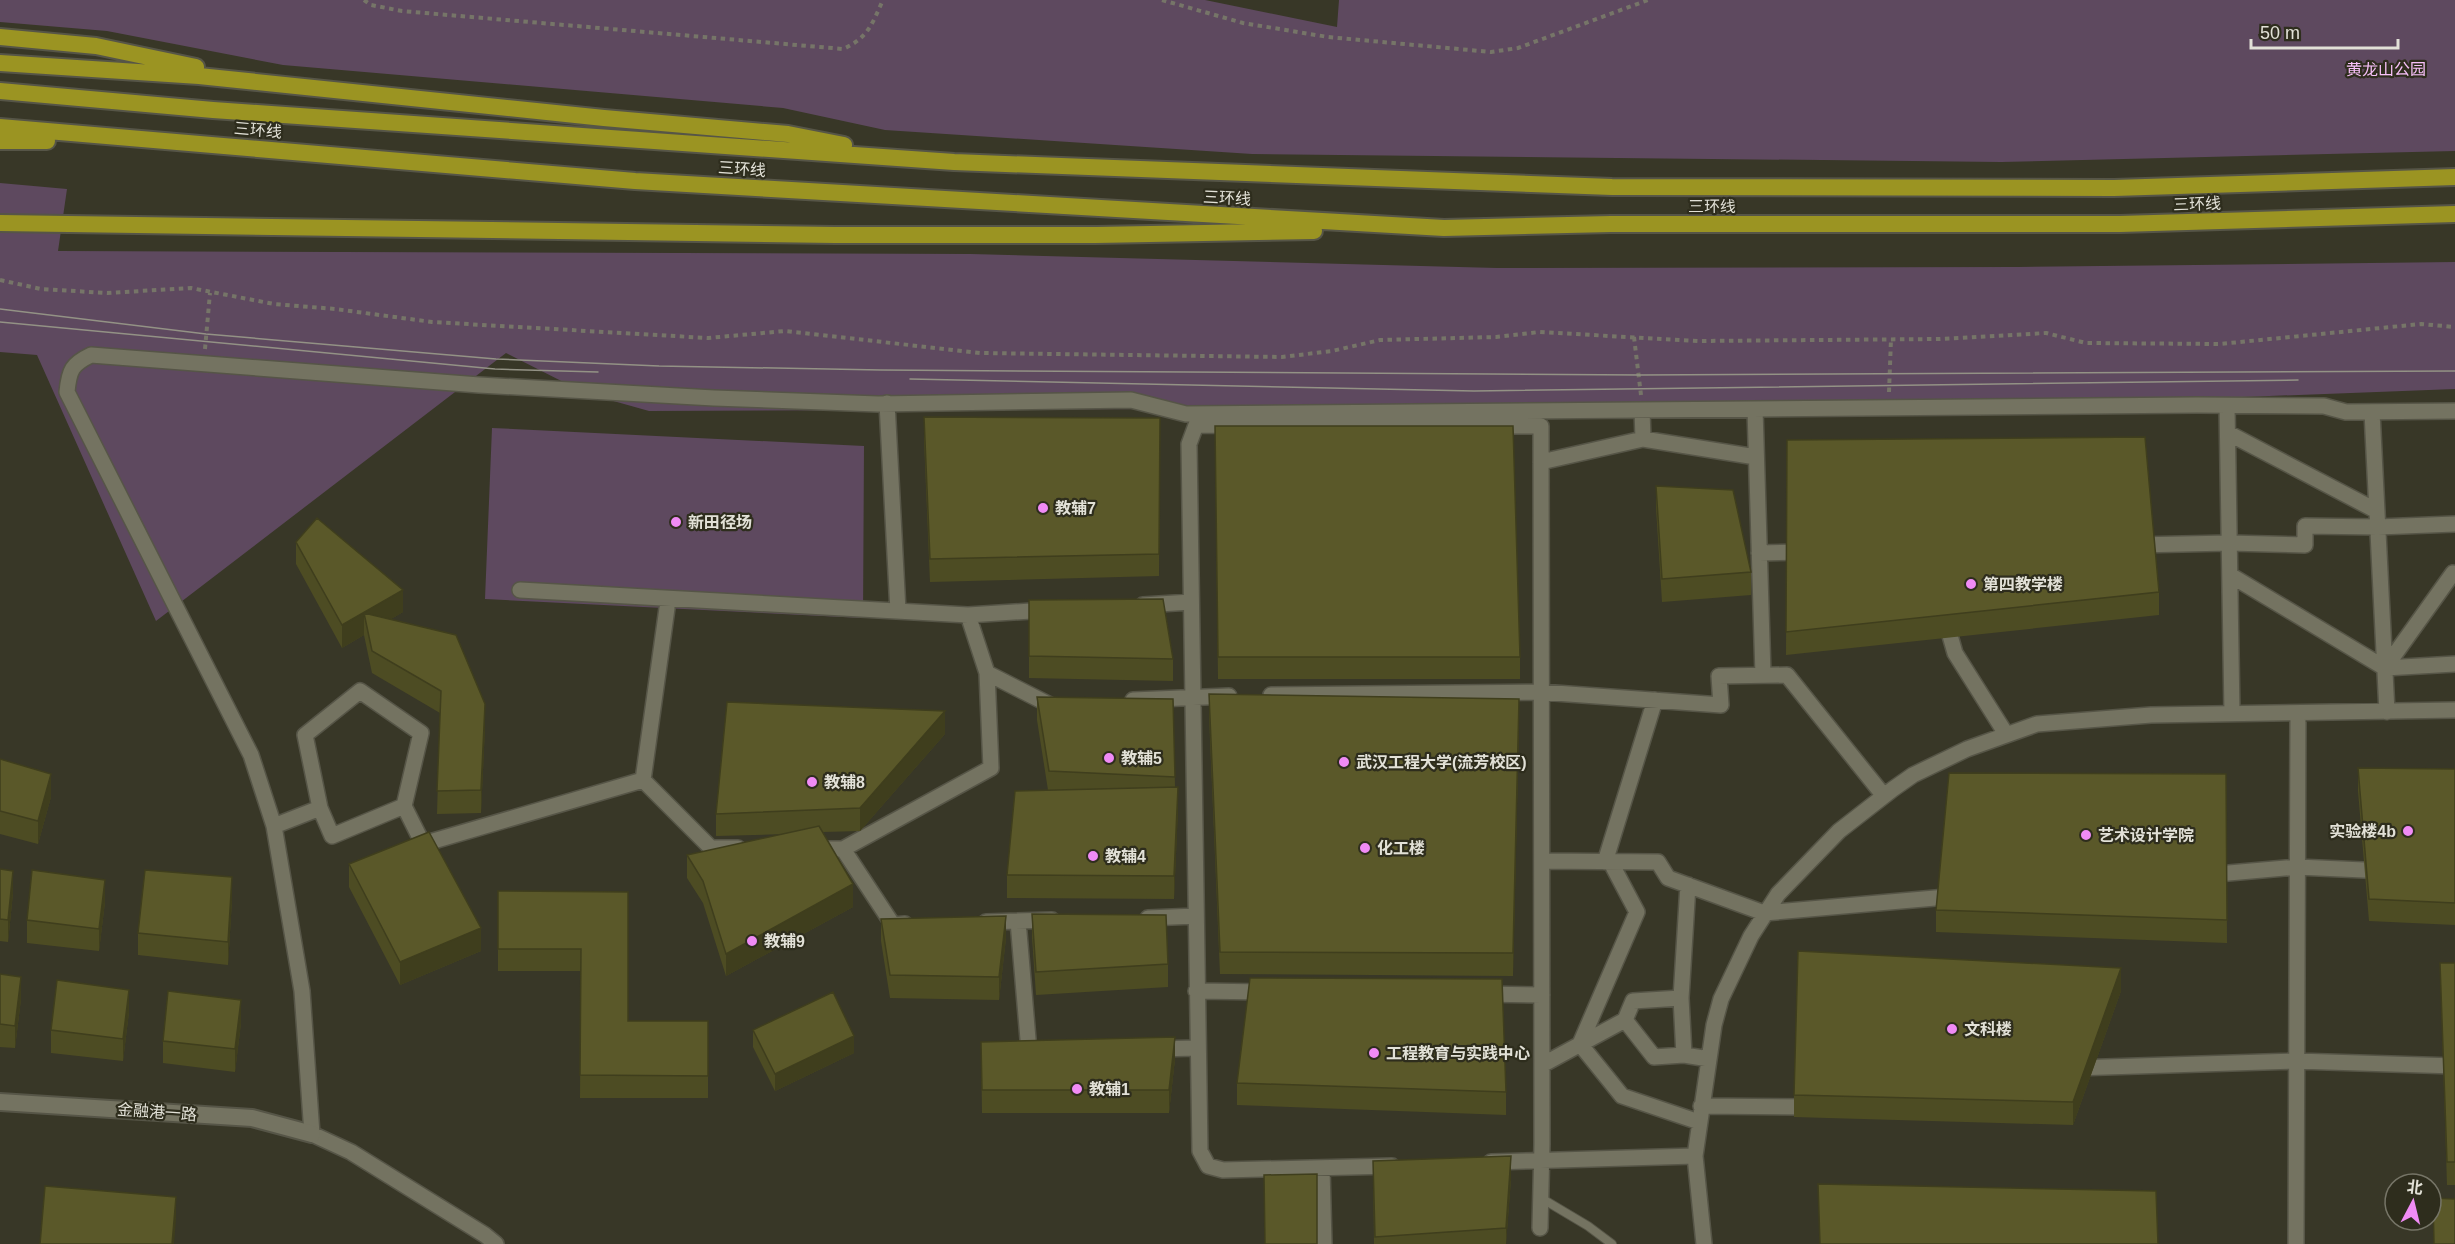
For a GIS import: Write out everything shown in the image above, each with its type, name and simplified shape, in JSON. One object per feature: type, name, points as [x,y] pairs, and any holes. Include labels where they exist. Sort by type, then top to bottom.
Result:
[{"type":"highway","points":[[0,37],[96,46],[270,83]]},
{"type":"highway","points":[[0,63],[270,83],[788,134],[919,159]]},
{"type":"highway","name":"三环线","points":[[0,91],[225,111],[919,159],[1612,188],[2103,188],[2455,177]]},
{"type":"highway","name":"三环线","points":[[0,127],[636,181],[1444,228],[1611,224],[2120,224],[2455,214]]},
{"type":"highway","points":[[0,141],[171,140]]},
{"type":"highway","points":[[0,223],[835,235],[1096,235],[1444,228]]},
{"type":"street","points":[[496,1244],[484,1234],[351,1152],[312,1134],[302,992],[274,826],[251,755],[67,392],[68,376],[76,362],[91,355],[479,385],[714,398],[887,404],[1131,400],[1186,414],[2227,405],[2324,406],[2346,412],[2455,411]]},
{"type":"street","points":[[887,404],[898,611]]},
{"type":"street","points":[[2227,405],[2232,714]]},
{"type":"street","points":[[1755,409],[1763,675]]},
{"type":"street","points":[[1642,410],[1642,439]]},
{"type":"street","points":[[2373,412],[2387,712]]},
{"type":"street","points":[[1403,1165],[1223,1170],[1208,1166],[1200,1151],[1189,444],[1196,425],[1541,426],[1542,1161],[1539,1198],[1540,1228]]},
{"type":"street","points":[[2228,433],[2377,511]]},
{"type":"street","points":[[1541,462],[1642,439],[1756,456]]},
{"type":"street","points":[[2122,546],[2229,543],[2305,545],[2305,526],[2378,527],[2455,524]]},
{"type":"street","points":[[1759,553],[1825,552]]},
{"type":"street","points":[[2385,668],[2453,573]]},
{"type":"street","points":[[2230,575],[2385,668],[2455,664]]},
{"type":"street","points":[[520,590],[968,615],[1066,609]]},
{"type":"street","points":[[1129,606],[1191,602]]},
{"type":"street","points":[[1943,607],[1955,653],[2006,734]]},
{"type":"street","points":[[643,780],[667,608]]},
{"type":"street","points":[[798,849],[843,849],[991,768],[987,673],[968,615]]},
{"type":"street","points":[[987,673],[1052,706],[1075,705]]},
{"type":"street","points":[[1122,701],[1192,696],[1541,692],[1721,705],[1719,676],[1787,675],[1884,795]]},
{"type":"street","points":[[404,806],[332,836],[320,808],[305,735],[360,691],[421,734],[404,806],[423,844],[643,780]]},
{"type":"street","points":[[1580,1044],[1637,912],[1607,862],[1655,700]]},
{"type":"street","points":[[1704,1244],[1695,1156],[1714,1025],[1721,999],[1764,913],[1797,872],[1839,831],[1884,795],[1931,766],[1967,749],[2037,724],[2151,715],[2455,710]]},
{"type":"street","points":[[2296,1244],[2298,714]]},
{"type":"street","points":[[643,780],[711,848],[754,848]]},
{"type":"street","points":[[274,826],[320,808]]},
{"type":"street","points":[[843,849],[893,925],[916,924]]},
{"type":"street","points":[[1542,861],[1658,862],[1668,878],[1764,913],[1971,895]]},
{"type":"street","points":[[2188,877],[2297,867],[2401,871]]},
{"type":"street","points":[[1684,1055],[1681,998],[1688,885]]},
{"type":"street","points":[[1136,918],[1196,916]]},
{"type":"street","points":[[972,922],[1065,920]]},
{"type":"street","points":[[1018,921],[1029,1051]]},
{"type":"street","points":[[1197,992],[1280,992]]},
{"type":"street","points":[[1470,994],[1542,995]]},
{"type":"street","points":[[1542,1065],[1625,1020],[1633,1001],[1681,998]]},
{"type":"street","points":[[1625,1020],[1654,1057],[1684,1055],[1709,1059]]},
{"type":"street","points":[[1580,1044],[1622,1096],[1699,1122]]},
{"type":"street","points":[[1141,1049],[1197,1048]]},
{"type":"street","points":[[2059,1068],[2296,1062],[2455,1066]]},
{"type":"street","name":"金融港一路","points":[[0,1102],[252,1118],[312,1134]]},
{"type":"street","points":[[1701,1106],[1826,1107]]},
{"type":"street","points":[[1473,1163],[1695,1156]]},
{"type":"street","points":[[1322,1168],[1324,1244]]},
{"type":"lane","points":[[1539,1198],[1588,1226],[1612,1244]]},
{"type":"path","points":[[364,0],[371,5],[402,11],[843,49],[860,42],[874,22],[884,0]]},
{"type":"path","points":[[1162,0],[1243,23],[1317,35],[1491,52],[1518,48],[1648,0]]},
{"type":"path","points":[[0,280],[41,289],[107,293],[191,288],[274,304],[335,309],[432,322],[708,338],[785,331],[980,353],[1282,357],[1332,351],[1380,340],[1496,337],[1539,332],[1698,341],[1939,339],[2046,333],[2086,343],[2220,345],[2421,324],[2455,327]]},
{"type":"path","points":[[210,292],[205,350],[216,352]]},
{"type":"path","points":[[1634,337],[1640,375],[1642,410]]},
{"type":"path","points":[[1890,408],[1891,339]]},
{"type":"green space","name":"黄龙山公园","points":[[0,0],[1205,0],[1337,27],[1339,0],[2455,0],[2455,151],[2001,162],[1252,154],[885,130],[783,108],[283,65],[107,31],[0,22]]},
{"type":"green space","points":[[0,183],[67,189],[58,251],[971,254],[1497,268],[2018,267],[2455,262],[2455,389],[2243,397],[1171,409],[649,411],[585,393],[506,353],[156,621],[37,355],[0,352]]},
{"type":"green space","name":"新田径场","points":[[492,428],[864,446],[863,618],[485,599]]},
{"type":"building","name":"教辅7","points":[[924,417],[1160,418],[1159,554],[930,559]]},
{"type":"building","points":[[1215,426],[1513,426],[1520,657],[1218,657]]},
{"type":"building","name":"第四教学楼","points":[[2145,437],[2159,592],[1786,632],[1787,440]]},
{"type":"building","points":[[1656,486],[1733,490],[1751,572],[1662,579]]},
{"type":"building","points":[[317,518],[403,590],[342,625],[296,542]]},
{"type":"building","points":[[1163,599],[1173,659],[1029,656],[1029,600]]},
{"type":"building","points":[[364,613],[456,635],[485,704],[481,790],[437,791],[441,691],[372,651]]},
{"type":"building","name":"化工楼","points":[[1209,694],[1519,699],[1513,953],[1220,952]]},
{"type":"building","name":"教辅5","points":[[1037,697],[1173,699],[1175,777],[1049,771]]},
{"type":"building","name":"教辅8","points":[[727,702],[945,711],[860,808],[716,814]]},
{"type":"building","points":[[0,759],[51,774],[38,821],[0,811]]},
{"type":"building","name":"实验楼4b","points":[[2358,768],[2455,769],[2455,903],[2369,899]]},
{"type":"building","name":"艺术设计学院","points":[[1949,773],[2226,774],[2227,920],[1936,910]]},
{"type":"building","name":"教辅4","points":[[1178,787],[1174,876],[1007,875],[1015,791]]},
{"type":"building","name":"教辅9","points":[[819,826],[853,884],[726,954],[703,881],[687,855]]},
{"type":"building","points":[[429,832],[481,928],[400,962],[349,864]]},
{"type":"building","points":[[0,869],[13,871],[8,920],[0,919]]},
{"type":"building","points":[[32,870],[105,880],[99,929],[27,920]]},
{"type":"building","points":[[145,870],[232,877],[228,942],[138,933]]},
{"type":"building","points":[[498,891],[628,892],[628,1021],[708,1021],[708,1076],[580,1075],[581,949],[498,949]]},
{"type":"building","points":[[1032,914],[1166,915],[1168,964],[1036,972]]},
{"type":"building","points":[[1006,916],[999,977],[890,975],[881,919]]},
{"type":"building","name":"文科楼","points":[[1798,951],[2121,968],[2073,1102],[1794,1095]]},
{"type":"building","points":[[2440,963],[2455,963],[2455,1162],[2447,1162]]},
{"type":"building","points":[[0,974],[21,977],[15,1026],[0,1024]]},
{"type":"building","name":"工程教育与实践中心","points":[[1250,978],[1502,979],[1506,1092],[1237,1083]]},
{"type":"building","points":[[57,980],[129,990],[123,1039],[51,1030]]},
{"type":"building","points":[[168,991],[241,1000],[235,1049],[163,1041]]},
{"type":"building","points":[[833,992],[854,1036],[775,1074],[753,1030]]},
{"type":"building","points":[[1175,1037],[1169,1090],[982,1090],[981,1042]]},
{"type":"building","points":[[1511,1156],[1506,1228],[1375,1237],[1373,1161]]},
{"type":"building","points":[[1317,1174],[1317,1244],[1265,1244],[1264,1175]]},
{"type":"building","points":[[1818,1184],[2156,1191],[2158,1244],[1820,1244]]},
{"type":"building","points":[[45,1186],[176,1197],[172,1244],[40,1244]]},
{"type":"building","points":[[2443,1198],[2455,1199],[2455,1244],[2434,1244],[2434,1232],[2443,1232]]},
{"type":"tram line","points":[[0,309],[206,334],[496,359],[659,366],[881,370],[1640,375],[2455,371]]},
{"type":"tram line","points":[[0,322],[495,369],[598,372]]},
{"type":"tram line","points":[[910,379],[1474,391],[2298,380]]},
{"type":"place","name":"教辅7","points":[[1043,508]]},
{"type":"place","name":"新田径场","points":[[676,522]]},
{"type":"place","name":"第四教学楼","points":[[1971,584]]},
{"type":"place","name":"教辅5","points":[[1109,758]]},
{"type":"place","name":"武汉工程大学(流芳校区)","points":[[1344,762]]},
{"type":"place","name":"教辅8","points":[[812,782]]},
{"type":"place","name":"实验楼4b","points":[[2408,831]]},
{"type":"place","name":"艺术设计学院","points":[[2086,835]]},
{"type":"place","name":"化工楼","points":[[1365,848]]},
{"type":"place","name":"教辅4","points":[[1093,856]]},
{"type":"place","name":"教辅9","points":[[752,941]]},
{"type":"place","name":"文科楼","points":[[1952,1029]]},
{"type":"place","name":"工程教育与实践中心","points":[[1374,1053]]},
{"type":"place","name":"教辅1","points":[[1077,1089]]}]
